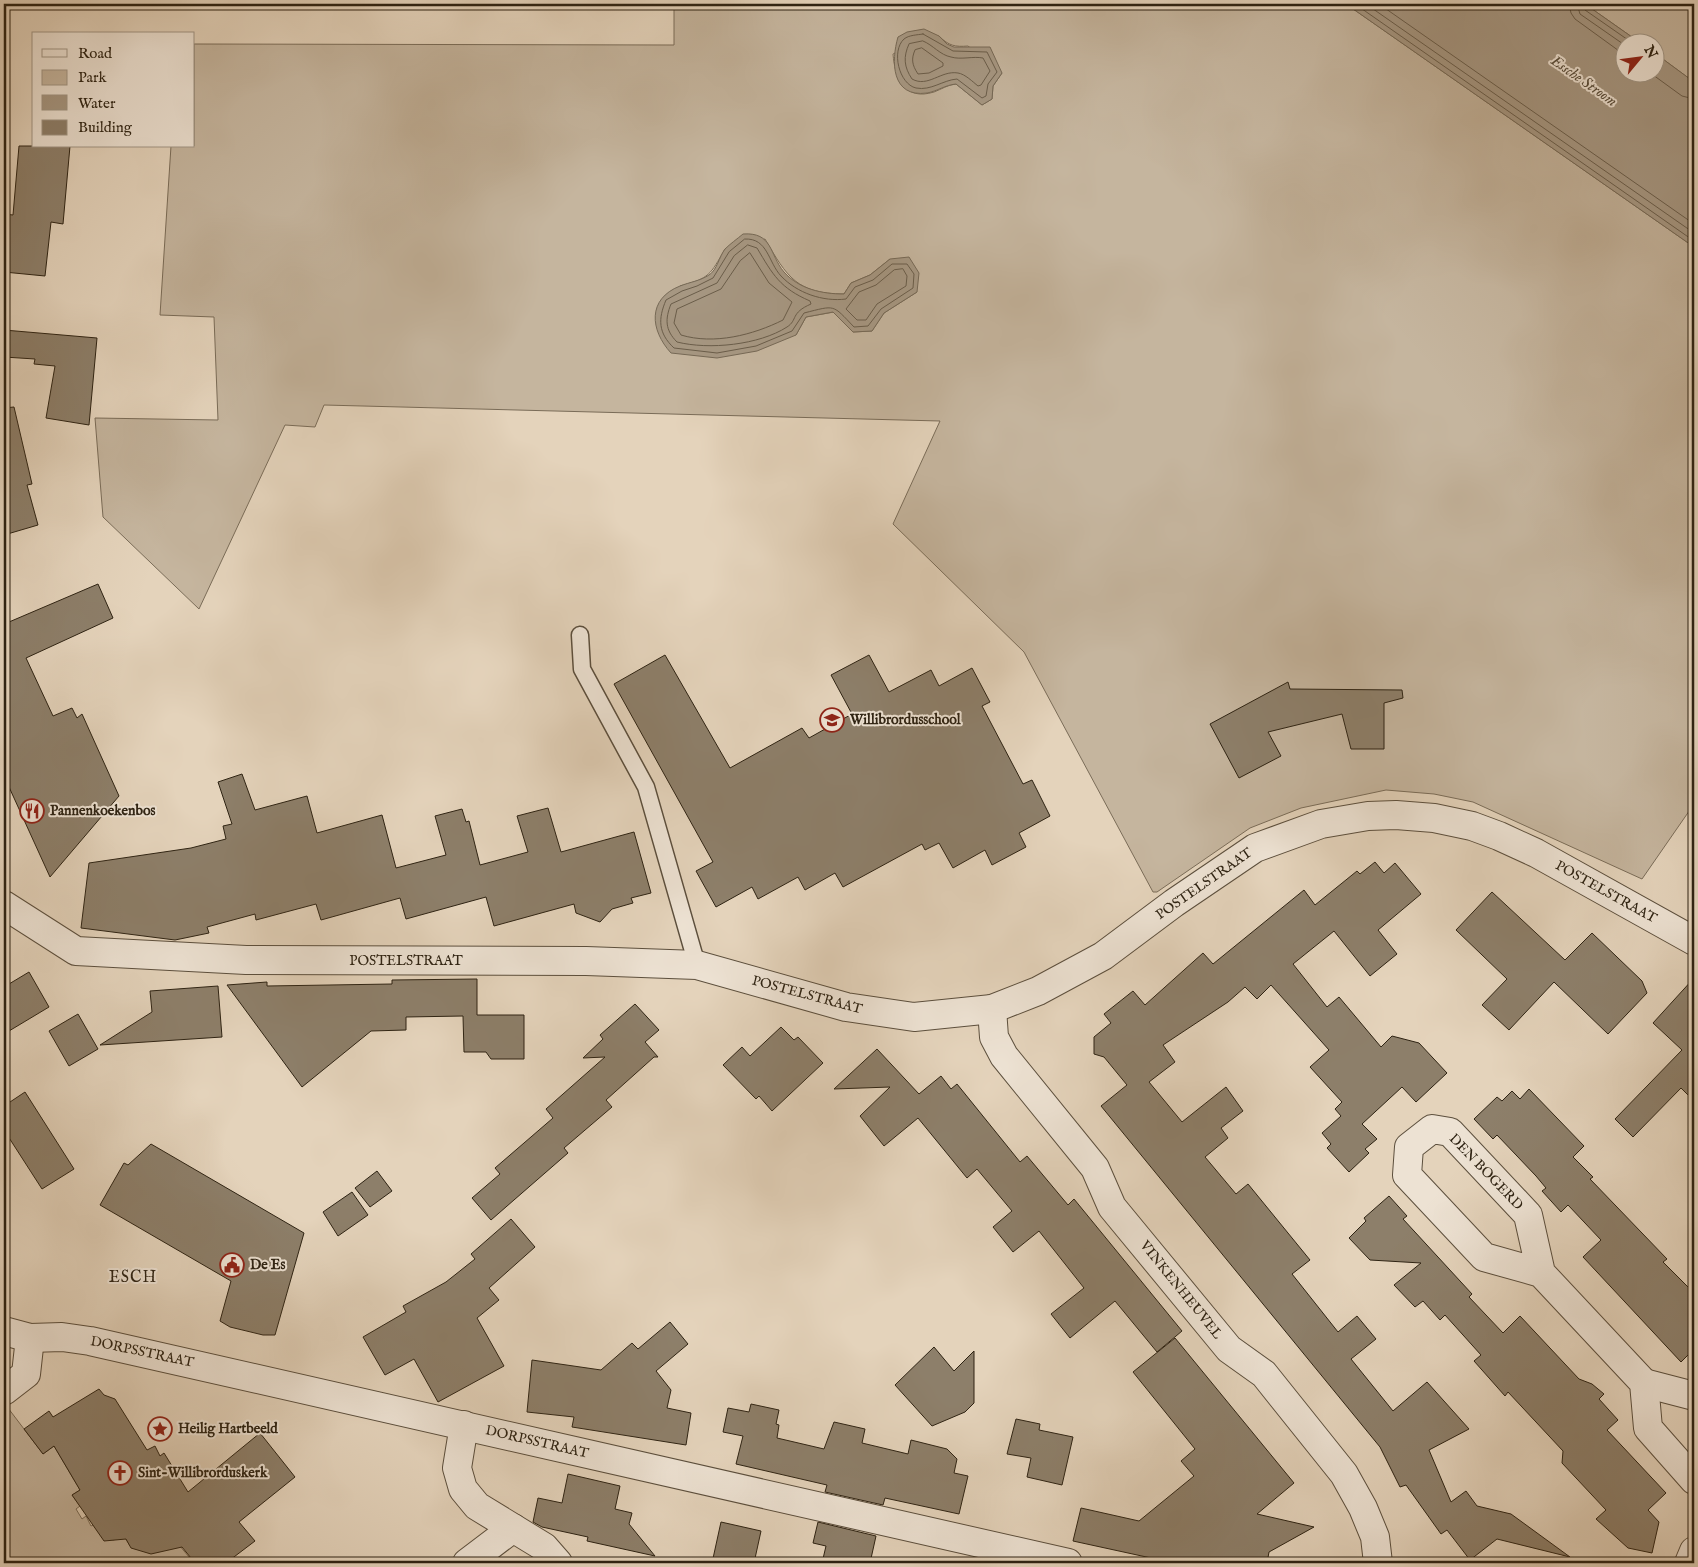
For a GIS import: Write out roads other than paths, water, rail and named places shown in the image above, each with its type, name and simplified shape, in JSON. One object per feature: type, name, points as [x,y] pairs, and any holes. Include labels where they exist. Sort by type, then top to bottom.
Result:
[{"type":"street","name":"POSTELSTRAAT","points":[[4,905],[76,951],[246,960],[586,960],[697,965],[846,1007],[914,1017],[992,1009],[1038,991],[1103,956],[1174,903],[1255,848],[1321,824],[1368,816],[1396,815],[1434,818],[1472,826],[1499,836],[1536,853],[1694,941]]},
{"type":"street","name":"VINKENHEUVEL","points":[[992,1009],[994,1037],[1004,1056],[1095,1168],[1112,1207],[1229,1349],[1264,1374],[1344,1474],[1363,1508],[1375,1537],[1378,1563]]},
{"type":"street","name":"DEN BOGERD","points":[[1432,1129],[1450,1132],[1528,1215],[1541,1273],[1484,1257],[1408,1175],[1409,1147],[1432,1129]]},
{"type":"street","points":[[1541,1273],[1644,1383],[1694,1396]]},
{"type":"street","name":"DORPSSTRAAT","points":[[4,1331],[30,1338],[62,1337],[90,1341],[1068,1563]]},
{"type":"street","points":[[4,1392],[26,1374],[30,1338]]},
{"type":"street","points":[[1644,1383],[1648,1428],[1694,1480]]},
{"type":"street","points":[[464,1425],[456,1468],[463,1489],[477,1506],[544,1547],[558,1563]]},
{"type":"street","points":[[467,1563],[513,1528]]},
{"type":"street","points":[[1689,1563],[1694,1551]]},
{"type":"lane","points":[[580,634],[582,670],[646,787],[697,965]]},
{"type":"water","name":"Essche Stroom","points":[[1346,4],[1585,4],[1625,32],[1616,32],[1616,82],[1666,82],[1666,61],[1694,82],[1694,247]]},
{"type":"water","points":[[924,29],[939,36],[947,44],[954,47],[990,47],[1002,73],[993,86],[992,99],[982,105],[956,84],[927,93],[915,93],[906,90],[900,84],[896,76],[895,67],[898,37],[907,32]]},
{"type":"water","points":[[743,234],[753,234],[765,240],[784,272],[797,283],[827,293],[844,294],[851,283],[870,275],[890,259],[909,257],[919,273],[917,292],[884,313],[872,331],[853,332],[833,312],[806,317],[796,335],[757,351],[717,358],[671,353],[659,335],[655,316],[657,307],[669,292],[709,275],[714,270],[725,249]]},
{"type":"place","name":"Willibrordusschool","points":[[832,720]]},
{"type":"place","name":"Pannenkoekenbos","points":[[32,811]]},
{"type":"place","name":"De Es","points":[[232,1265]]},
{"type":"place","name":"Heilig Hartbeeld","points":[[160,1429]]},
{"type":"place","name":"Sint-Willibrorduskerk","points":[[120,1473]]},
{"type":"district","name":"ESCH","points":[[133,1278]]}]
